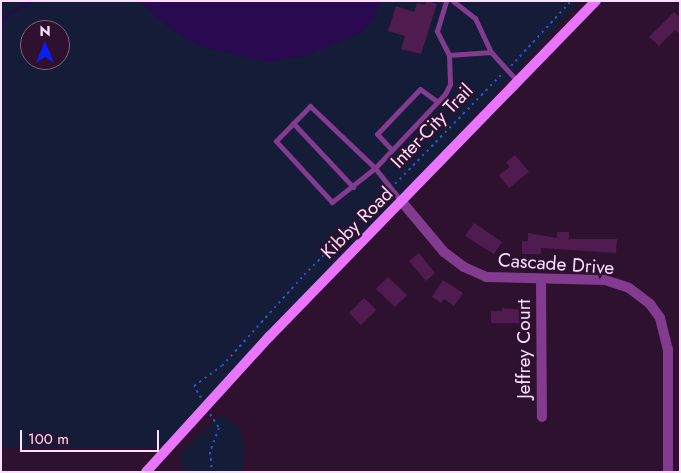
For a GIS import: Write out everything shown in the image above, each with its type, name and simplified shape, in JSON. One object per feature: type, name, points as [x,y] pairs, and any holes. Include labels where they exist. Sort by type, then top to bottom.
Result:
[{"type":"main road","name":"Kibby Road","points":[[146,472],[269,336],[402,202],[596,1]]},
{"type":"street","name":"Cascade Drive","points":[[402,202],[444,252],[464,268],[486,277],[542,281],[605,280],[629,288],[650,304],[660,318],[668,349],[668,472]]},
{"type":"street","name":"Jeffrey Court","points":[[542,281],[542,417]]},
{"type":"lane","points":[[402,202],[392,186],[375,168],[310,106],[276,141],[332,202],[353,187],[375,168],[438,102],[450,84],[449,55],[437,31],[446,1]]},
{"type":"lane","points":[[453,1],[475,18],[491,52],[519,82]]},
{"type":"lane","points":[[449,55],[491,52]]},
{"type":"lane","points":[[392,150],[377,134],[420,89],[438,102]]},
{"type":"lane","points":[[293,123],[353,187]]},
{"type":"path","name":"Inter-City Trail","points":[[201,398],[194,386],[222,366],[304,275],[507,70],[571,1]]},
{"type":"path","points":[[212,472],[210,452],[219,428],[215,419]]},
{"type":"shaded area","points":[[1,1],[581,1],[182,434],[157,447],[1,447]]},
{"type":"shaded area","points":[[139,1],[380,1],[374,19],[363,32],[305,56],[267,62],[199,46],[172,30]]},
{"type":"shaded area","points":[[221,414],[242,431],[244,472],[182,472],[182,451]]},
{"type":"building","points":[[426,1],[437,4],[421,54],[401,49],[405,36],[388,31],[396,6],[414,12],[417,3],[425,5]]},
{"type":"building","points":[[674,12],[680,18],[680,34],[675,30],[659,46],[649,37]]},
{"type":"building","points":[[515,155],[529,172],[509,188],[499,175],[510,167],[506,162]]},
{"type":"building","points":[[474,223],[502,242],[494,254],[465,236]]},
{"type":"building","points":[[557,232],[569,232],[569,239],[617,239],[616,253],[541,248],[541,254],[522,254],[522,241],[528,241],[528,233],[557,238]]},
{"type":"building","points":[[419,253],[435,273],[426,281],[409,261]]},
{"type":"building","points":[[388,277],[407,295],[395,307],[376,289]]},
{"type":"building","points":[[443,280],[463,293],[454,306],[444,299],[441,303],[432,297]]},
{"type":"building","points":[[364,298],[376,310],[361,325],[349,313]]},
{"type":"building","points":[[502,308],[523,310],[523,323],[491,323],[491,311],[502,311]]},
{"type":"waterway","points":[[1,22],[9,13],[32,1]]}]
